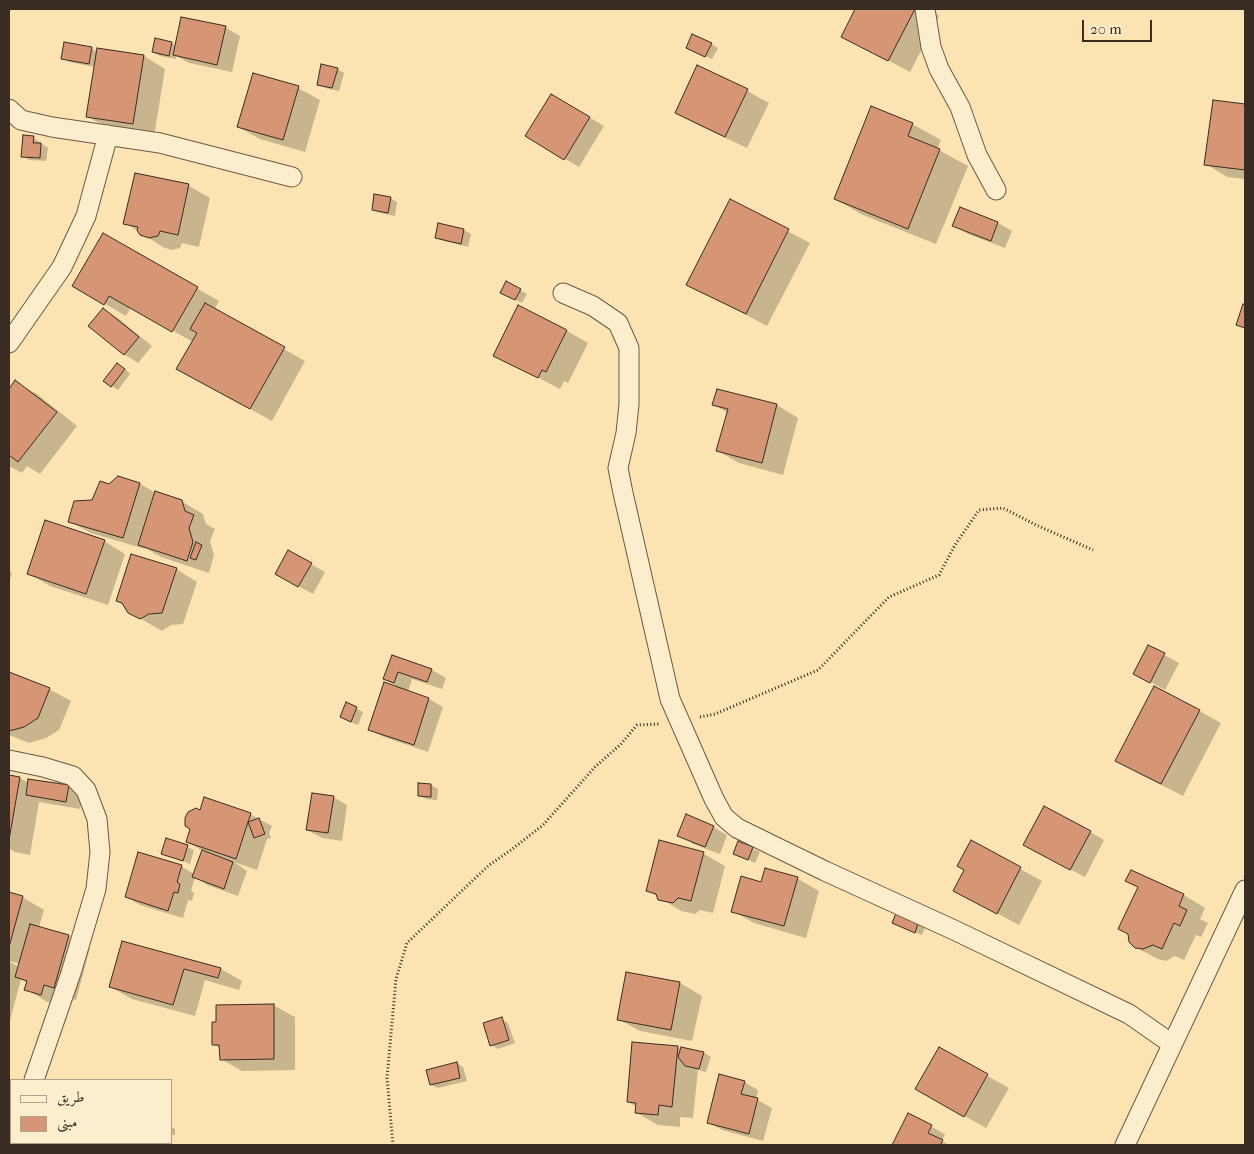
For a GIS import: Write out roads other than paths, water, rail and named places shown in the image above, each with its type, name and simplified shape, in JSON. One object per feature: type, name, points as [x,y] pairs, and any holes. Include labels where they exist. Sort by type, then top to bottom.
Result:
[{"type":"street","points":[[925,9],[931,47],[939,69],[960,107],[977,155],[996,190]]},
{"type":"street","points":[[9,109],[21,120],[52,127],[160,143],[292,177]]},
{"type":"street","points":[[9,343],[62,267],[86,216],[108,135]]},
{"type":"street","points":[[564,293],[598,309],[618,323],[629,348],[629,404],[626,433],[618,468],[670,699],[724,818],[737,828],[825,871],[954,930],[1129,1014],[1172,1044]]},
{"type":"street","points":[[9,760],[73,776],[86,790],[97,818],[100,852],[96,889],[34,1079]]},
{"type":"street","points":[[1125,1145],[1245,890]]}]
